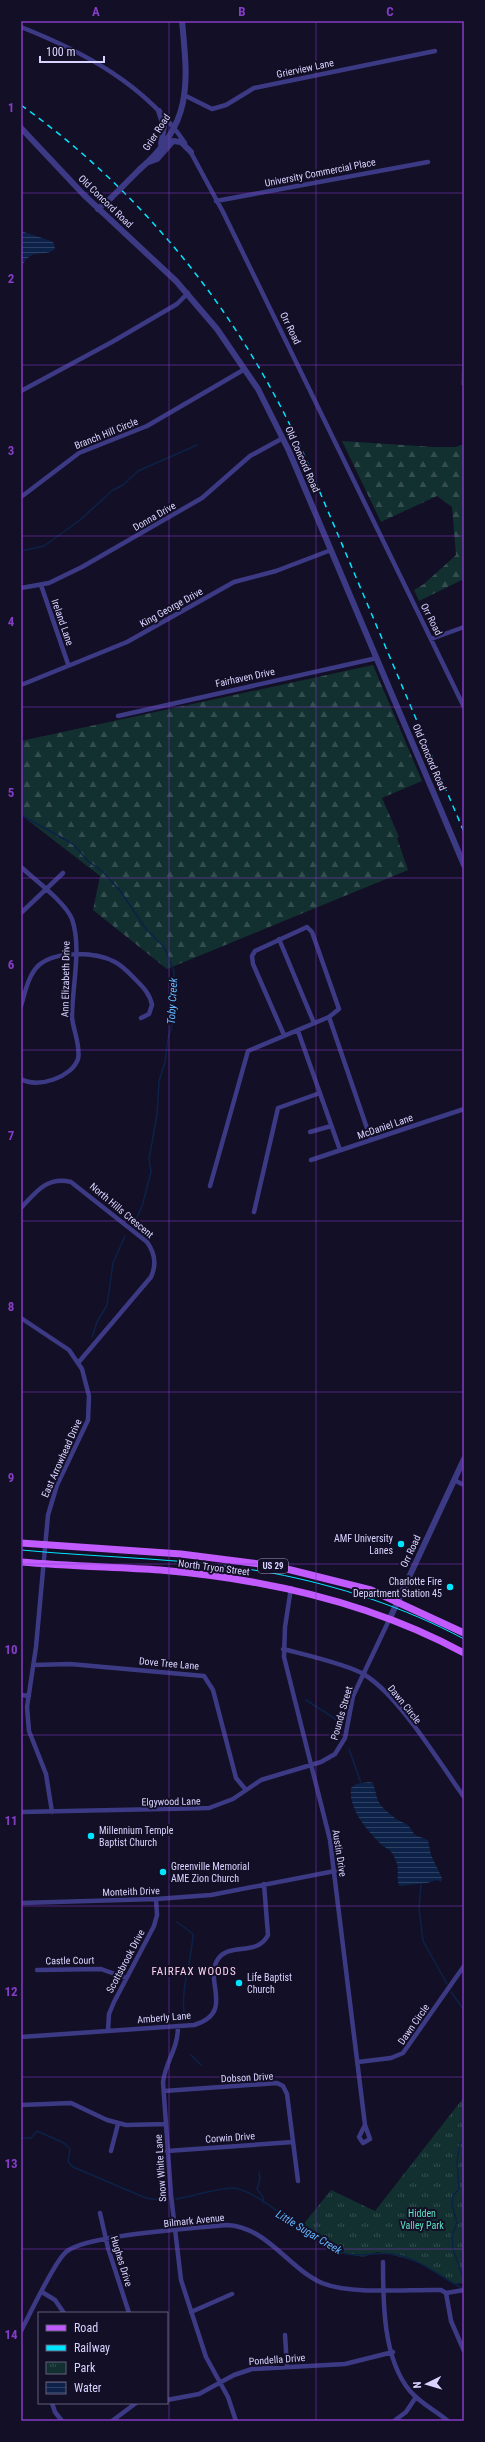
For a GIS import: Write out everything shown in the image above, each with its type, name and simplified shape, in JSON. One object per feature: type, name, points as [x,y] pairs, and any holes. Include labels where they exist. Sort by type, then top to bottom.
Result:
[{"type":"main road","name":"North Tryon Street","points":[[21,1543],[181,1554],[275,1566],[371,1590],[398,1601],[464,1633]]},
{"type":"main road","name":"North Tryon Street","points":[[21,1562],[160,1570],[236,1578],[291,1588],[359,1607],[390,1618],[464,1653]]},
{"type":"street","name":"Grier Road","points":[[98,209],[148,163],[161,147],[173,127],[186,96],[187,64],[182,21]]},
{"type":"street","name":"Orr Road","points":[[21,27],[66,46],[100,64],[159,111],[191,152],[432,639],[464,707]]},
{"type":"street","name":"Grierview Lane","points":[[186,96],[212,109],[226,105],[254,88],[435,51]]},
{"type":"street","points":[[159,111],[164,126],[161,147]]},
{"type":"street","name":"Old Concord Road","points":[[21,128],[98,209],[188,293],[217,329],[245,369],[283,438],[464,865]]},
{"type":"street","points":[[148,163],[157,159],[173,141],[183,143],[191,152]]},
{"type":"street","name":"University Commercial Place","points":[[216,201],[428,162]]},
{"type":"street","points":[[21,390],[112,342],[181,301],[188,293]]},
{"type":"street","name":"Branch Hill Circle","points":[[21,497],[78,453],[144,428],[245,369]]},
{"type":"street","name":"Donna Drive","points":[[21,588],[41,585],[68,575],[202,498],[250,456],[283,438]]},
{"type":"street","name":"King George Drive","points":[[21,685],[68,664],[132,639],[234,582],[276,571],[331,550]]},
{"type":"street","name":"Ireland Lane","points":[[41,585],[68,664]]},
{"type":"street","points":[[432,639],[464,627]]},
{"type":"street","name":"Fairhaven Drive","points":[[118,716],[377,658]]},
{"type":"street","name":"Ann Elizabeth Drive","points":[[21,868],[46,890],[66,910],[72,919],[75,955],[72,1017],[78,1052],[77,1060],[61,1075],[47,1083],[35,1084],[21,1079]]},
{"type":"street","points":[[21,913],[64,873]]},
{"type":"street","points":[[210,1186],[248,1051],[284,1034],[298,1031],[337,1013],[339,1005],[312,932],[304,928],[255,951],[252,960],[284,1034]]},
{"type":"street","points":[[279,939],[314,1023]]},
{"type":"street","points":[[21,1006],[32,975],[40,964],[51,958],[75,955],[100,956],[122,966],[150,998],[152,1009],[149,1014],[141,1018]]},
{"type":"street","points":[[329,1017],[371,1140]]},
{"type":"street","points":[[298,1031],[340,1150]]},
{"type":"street","points":[[254,1212],[278,1108],[320,1093]]},
{"type":"street","name":"McDaniel Lane","points":[[311,1160],[464,1109]]},
{"type":"street","points":[[310,1132],[331,1126]]},
{"type":"street","name":"North Hills Crescent","points":[[21,1208],[47,1183],[56,1180],[71,1182],[147,1242],[154,1254],[155,1263],[151,1276],[78,1363]]},
{"type":"street","name":"East Arrowhead Drive","points":[[21,1318],[65,1347],[78,1363],[86,1382],[89,1413],[86,1425],[53,1495],[45,1544],[27,1712],[29,1731],[46,1774],[52,1812]]},
{"type":"street","name":"Orr Road","points":[[364,1674],[464,1459]]},
{"type":"street","points":[[454,1480],[464,1485]]},
{"type":"street","name":"Austin Drive","points":[[291,1588],[284,1649],[289,1684],[329,1833],[335,1871],[365,2126]]},
{"type":"street","name":"Dawn Circle","points":[[284,1649],[364,1674],[396,1703],[464,1797]]},
{"type":"street","name":"Dove Tree Lane","points":[[33,1665],[70,1664],[204,1676],[213,1690],[236,1778],[246,1790]]},
{"type":"street","name":"Pounds Street","points":[[311,1765],[329,1758],[341,1747],[345,1738],[353,1696],[364,1674]]},
{"type":"street","points":[[21,1695],[29,1696]]},
{"type":"street","name":"Elgywood Lane","points":[[21,1812],[209,1808],[227,1802],[265,1778],[311,1765]]},
{"type":"street","name":"Monteith Drive","points":[[21,1902],[156,1899],[211,1895],[335,1871]]},
{"type":"street","name":"Amberly Lane","points":[[21,2037],[178,2026],[202,2022],[214,2010],[217,1997],[214,1969],[219,1958],[229,1952],[257,1947],[266,1939],[269,1928],[264,1884]]},
{"type":"street","name":"Scottsbrook Drive","points":[[108,2031],[111,2008],[154,1926],[157,1915],[156,1899]]},
{"type":"street","name":"Dawn Circle","points":[[358,2062],[391,2058],[403,2053],[464,1966]]},
{"type":"street","name":"Castle Court","points":[[37,1970],[101,1969],[126,1978]]},
{"type":"street","name":"Snow White Lane","points":[[178,2026],[176,2048],[164,2075],[164,2091],[167,2151],[180,2274],[206,2357],[232,2406],[236,2421]]},
{"type":"street","name":"Dobson Drive","points":[[164,2091],[277,2084],[283,2086],[287,2094],[298,2181]]},
{"type":"street","points":[[21,2105],[71,2103],[118,2124],[136,2126],[166,2124]]},
{"type":"street","points":[[111,2152],[118,2124]]},
{"type":"street","name":"Corwin Drive","points":[[167,2151],[293,2142]]},
{"type":"street","name":"Hughes Drive","points":[[100,2213],[105,2239],[129,2312]]},
{"type":"street","name":"Bilmark Avenue","points":[[21,2331],[66,2251],[76,2246],[105,2239],[227,2225],[239,2227],[259,2235],[320,2282],[344,2289],[441,2290],[446,2293],[464,2290]]},
{"type":"street","points":[[383,2262],[384,2313],[401,2378],[416,2397],[448,2421]]},
{"type":"street","points":[[42,2292],[55,2300],[63,2312]]},
{"type":"street","points":[[446,2293],[451,2321],[464,2351]]},
{"type":"street","points":[[192,2312],[232,2294]]},
{"type":"street","points":[[285,2335],[287,2367]]},
{"type":"street","name":"Pondella Drive","points":[[168,2400],[199,2394],[234,2375],[252,2369],[346,2364],[393,2352]]},
{"type":"street","points":[[394,2421],[406,2412],[416,2397]]},
{"type":"street","points":[[53,2404],[62,2421]]},
{"type":"street","points":[[112,2421],[135,2404]]},
{"type":"green space","points":[[464,333],[464,385],[461,385]]},
{"type":"green space","points":[[342,441],[434,447],[455,447],[464,444],[464,579],[419,601],[414,590],[424,584],[456,555],[452,507],[437,496],[381,522]]},
{"type":"green space","points":[[373,665],[422,781],[382,798],[399,837],[397,838],[408,870],[167,969],[93,910],[100,876],[21,815],[21,741]]},
{"type":"green space","name":"Hidden Valley Park","points":[[464,2097],[464,2283],[454,2284],[420,2263],[401,2257],[378,2252],[363,2257],[344,2253],[339,2255],[302,2226],[331,2190],[375,2211]]},
{"type":"water","points":[[21,231],[51,241],[54,243],[55,249],[51,252],[29,257],[21,268]]},
{"type":"water","points":[[369,1782],[373,1783],[378,1801],[383,1808],[396,1819],[408,1825],[415,1835],[428,1840],[431,1855],[442,1878],[441,1882],[437,1880],[427,1883],[399,1886],[398,1867],[392,1853],[383,1846],[365,1827],[353,1804],[351,1788],[356,1784]]},
{"type":"waterway","points":[[21,551],[44,546],[80,520],[113,490],[123,485],[138,471],[197,445]]},
{"type":"waterway","name":"Toby Creek","points":[[21,815],[73,844],[88,861],[103,872],[121,892],[146,929],[164,947],[174,971],[173,1022],[168,1038],[165,1062],[159,1081],[157,1115],[149,1159],[151,1172],[143,1203],[134,1225]]},
{"type":"waterway","name":"Toby Creek","points":[[92,1337],[97,1322],[107,1305],[113,1263],[125,1236]]},
{"type":"waterway","points":[[306,1700],[334,1718],[341,1727]]},
{"type":"waterway","points":[[349,1749],[361,1783]]},
{"type":"waterway","points":[[421,1884],[419,1909],[423,1941],[447,1984]]},
{"type":"waterway","points":[[177,1922],[193,1934],[191,1954],[185,1983],[183,2003],[184,2013]]},
{"type":"waterway","points":[[451,1992],[464,2010]]},
{"type":"waterway","points":[[191,2055],[201,2065]]},
{"type":"waterway","name":"Little Sugar Creek","points":[[21,2138],[31,2138],[37,2131],[64,2143],[70,2149],[68,2162],[73,2167],[146,2198],[166,2201]]},
{"type":"waterway","points":[[464,2142],[460,2143],[457,2161],[459,2189],[453,2196],[452,2204],[457,2223],[452,2236],[453,2249],[463,2278],[464,2289]]},
{"type":"waterway","points":[[259,2172],[260,2179],[257,2189],[263,2197],[264,2203]]},
{"type":"waterway","name":"Little Sugar Creek","points":[[176,2199],[232,2188],[243,2190],[257,2197],[304,2231],[335,2250],[353,2255],[393,2254],[402,2256],[420,2263],[462,2288]]},
{"type":"tram line","points":[[21,1550],[210,1564],[297,1578],[346,1591],[395,1607],[464,1639]]},
{"type":"railway","points":[[21,105],[67,140],[109,178],[149,219],[186,262],[220,307],[252,355],[280,405],[305,457],[464,832]]},
{"type":"place","name":"AMF University Lanes","points":[[401,1544]]},
{"type":"place","name":"Charlotte Fire Department Station 45","points":[[450,1587]]},
{"type":"place","name":"Millennium Temple Baptist Church","points":[[91,1836]]},
{"type":"place","name":"Greenville Memorial AME Zion Church","points":[[163,1872]]},
{"type":"place","name":"Life Baptist Church","points":[[239,1983]]},
{"type":"district","name":"FAIRFAX WOODS","points":[[194,1971]]}]
